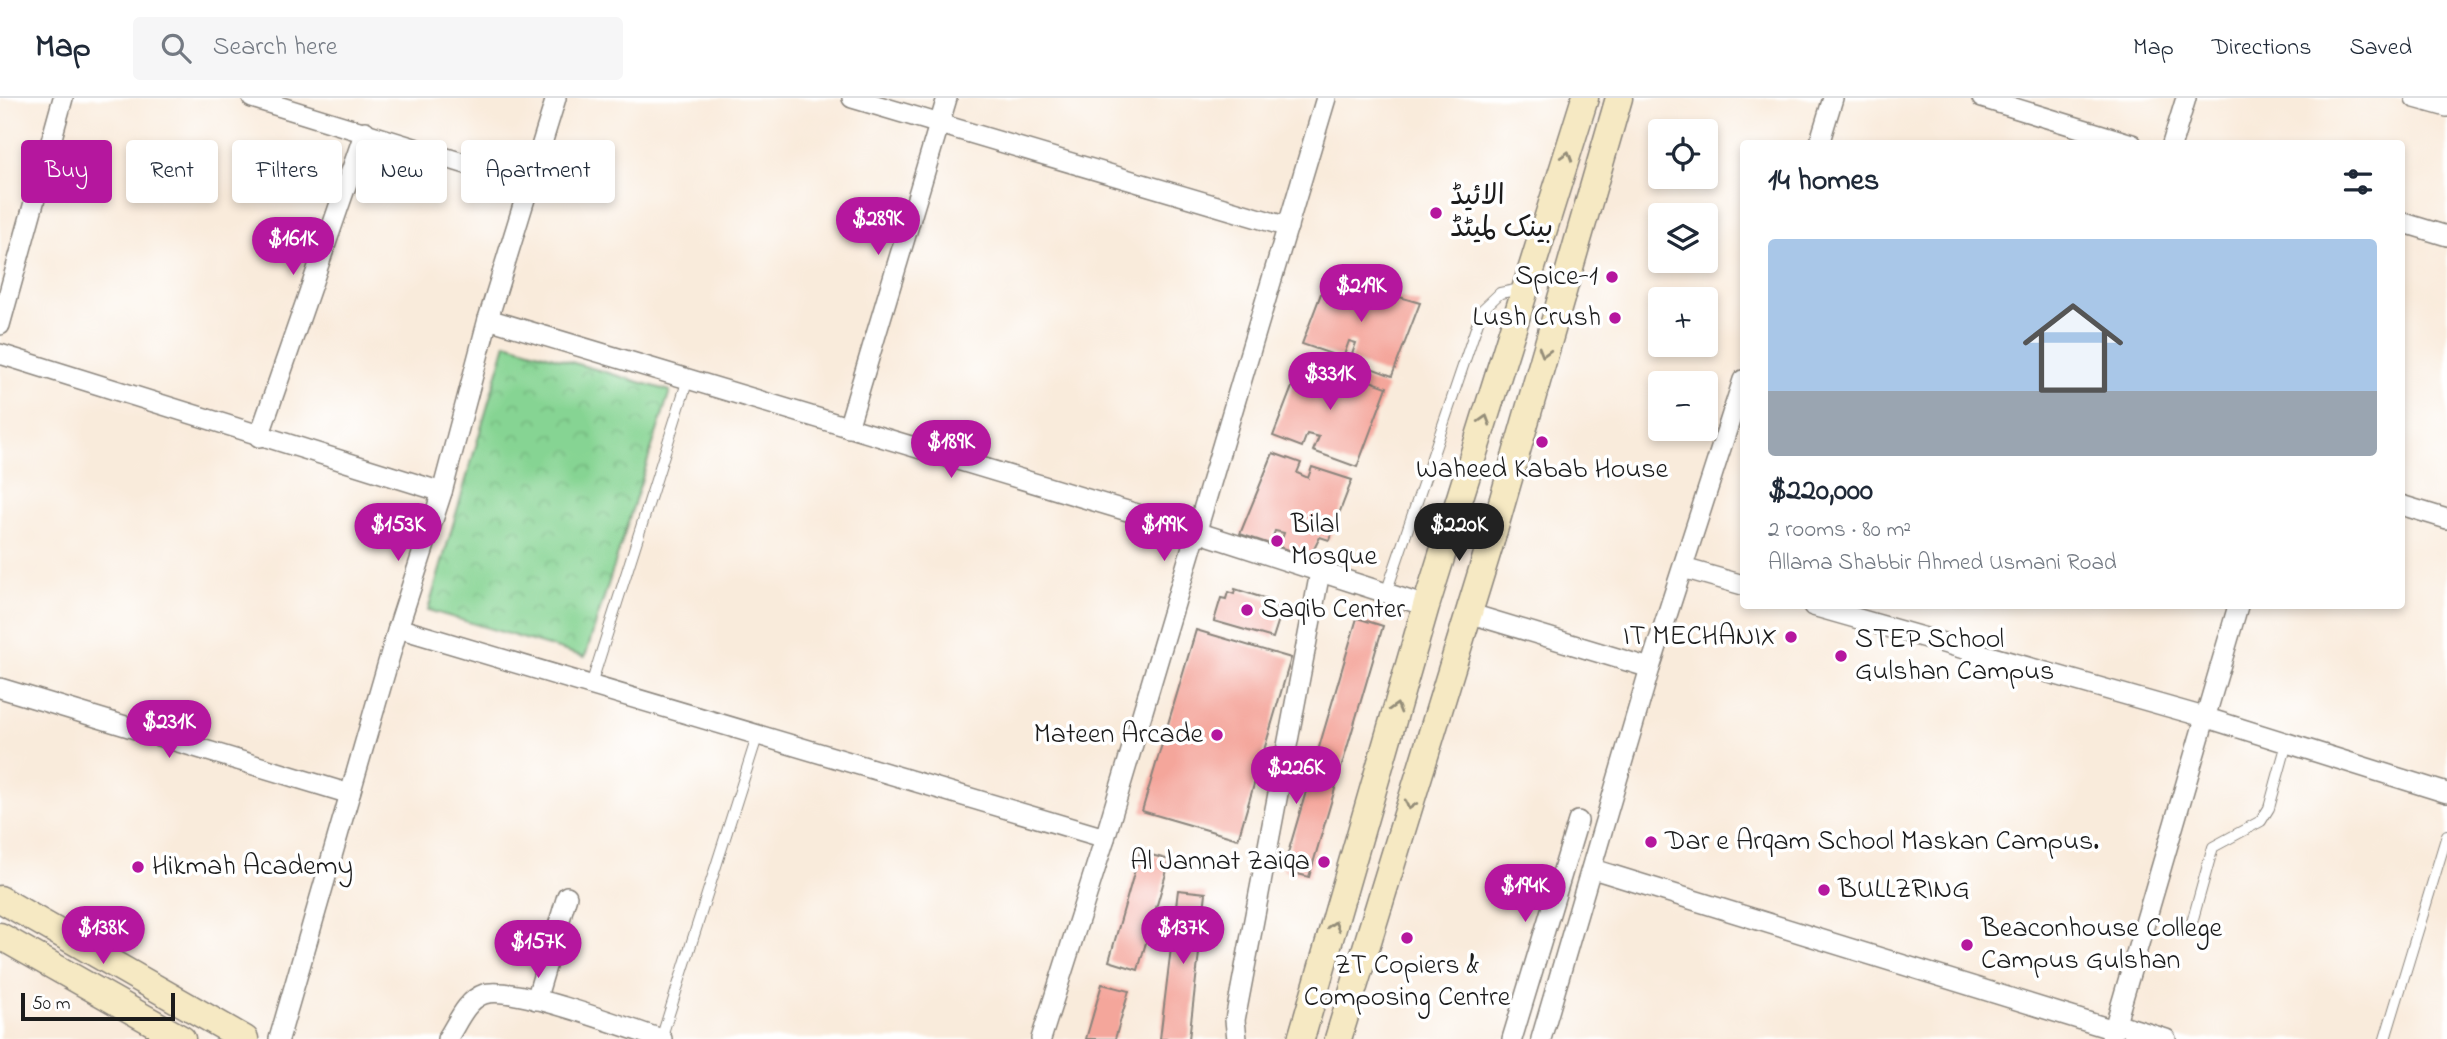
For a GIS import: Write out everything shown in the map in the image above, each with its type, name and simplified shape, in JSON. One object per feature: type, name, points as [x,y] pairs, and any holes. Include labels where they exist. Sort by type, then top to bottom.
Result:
[{"type":"main road","points":[[1301,1039],[1426,606],[1585,98]]},
{"type":"main road","points":[[1338,1039],[1468,613],[1619,98]]},
{"type":"main road","points":[[0,899],[245,1039]]},
{"type":"main road","points":[[0,936],[167,1035]]},
{"type":"street","points":[[0,325],[63,98]]},
{"type":"street","points":[[252,98],[461,162]]},
{"type":"street","points":[[544,140],[556,98]]},
{"type":"street","points":[[852,98],[1288,226]]},
{"type":"street","points":[[848,428],[947,98]]},
{"type":"street","points":[[1041,1039],[1105,838],[1194,531],[1326,98]]},
{"type":"street","points":[[1819,140],[1833,98]]},
{"type":"street","points":[[1982,98],[2119,140]]},
{"type":"street","points":[[2173,140],[2186,98]]},
{"type":"street","points":[[2415,98],[2447,107]]},
{"type":"street","points":[[259,437],[365,131]]},
{"type":"street","points":[[279,1039],[398,628],[442,492],[488,319],[525,203]]},
{"type":"street","points":[[2405,223],[2447,236]]},
{"type":"street","points":[[488,319],[1194,531],[1426,606]]},
{"type":"street","points":[[0,354],[442,492]]},
{"type":"street","points":[[1541,1039],[1650,668],[1740,390]]},
{"type":"street","points":[[2405,506],[2447,519]]},
{"type":"street","points":[[1684,569],[1740,584]]},
{"type":"street","points":[[1237,1039],[1235,1020],[1320,572]]},
{"type":"street","points":[[1824,609],[2204,717],[2447,793]]},
{"type":"street","points":[[2114,1031],[2237,609]]},
{"type":"street","points":[[1468,613],[1650,668]]},
{"type":"street","points":[[398,628],[1105,838]]},
{"type":"street","points":[[0,688],[350,794]]},
{"type":"street","points":[[1512,1039],[1578,821]]},
{"type":"street","points":[[1592,869],[2114,1031],[2166,1039]]},
{"type":"street","points":[[536,1000],[567,896]]},
{"type":"street","points":[[447,1039],[470,1002],[482,994],[495,991],[536,1000],[662,1039]]},
{"type":"lane","points":[[1386,593],[1482,310],[1500,293],[1526,288]]},
{"type":"lane","points":[[591,685],[688,379]]},
{"type":"lane","points":[[662,1039],[758,734]]},
{"type":"lane","points":[[2191,926],[2213,847],[2262,821],[2269,808],[2287,743]]},
{"type":"lane","points":[[2385,1039],[2447,835]]},
{"type":"green space","points":[[506,343],[670,391],[585,657],[428,610]]},
{"type":"building","points":[[1328,275],[1369,288],[1364,305],[1369,306],[1375,290],[1420,303],[1392,376],[1350,360],[1356,343],[1349,341],[1343,358],[1302,344]]},
{"type":"building","points":[[1304,356],[1333,366],[1329,379],[1337,382],[1342,371],[1387,387],[1357,467],[1313,451],[1319,437],[1307,434],[1302,447],[1273,436]]},
{"type":"building","points":[[1273,453],[1301,463],[1297,473],[1308,478],[1312,467],[1352,480],[1329,540],[1320,537],[1310,557],[1279,547],[1284,533],[1275,531],[1270,544],[1240,534]]},
{"type":"building","name":"Saqib Center","points":[[1235,589],[1273,601],[1272,605],[1278,606],[1276,615],[1280,616],[1273,638],[1214,621],[1221,598],[1226,599],[1228,592],[1234,594]]},
{"type":"building","points":[[1357,618],[1383,626],[1309,877],[1283,870]]},
{"type":"building","name":"Mateen Arcade","points":[[1196,630],[1291,658],[1238,839],[1142,811]]},
{"type":"building","points":[[1140,852],[1170,860],[1138,970],[1109,961]]},
{"type":"building","points":[[1178,890],[1206,893],[1189,1039],[1160,1039]]},
{"type":"building","points":[[1102,984],[1129,991],[1115,1039],[1086,1039]]},
{"type":"place","name":"الائیڈ بینک لمیٹڈ","points":[[1436,213]]},
{"type":"place","name":"Spice-1","points":[[1612,277]]},
{"type":"place","name":"Lush Crush","points":[[1615,318]]},
{"type":"place","name":"Waheed Kabab House","points":[[1542,442]]},
{"type":"place","name":"Bilal Mosque","points":[[1277,541]]},
{"type":"place","name":"Saqib Center","points":[[1247,610]]},
{"type":"place","name":"IT MECHANIX","points":[[1791,637]]},
{"type":"place","name":"STEP School Gulshan Campus","points":[[1841,656]]},
{"type":"place","name":"Mateen Arcade","points":[[1217,735]]},
{"type":"place","name":"Dar e Arqam School Maskan Campus.","points":[[1651,842]]},
{"type":"place","name":"Al Jannat Zaiqa","points":[[1324,862]]},
{"type":"place","name":"Hikmah Academy","points":[[138,867]]},
{"type":"place","name":"BULLZRING","points":[[1824,890]]},
{"type":"place","name":"ZT Copiers & Composing Centre","points":[[1407,938]]},
{"type":"place","name":"Beaconhouse College Campus Gulshan","points":[[1967,945]]}]
